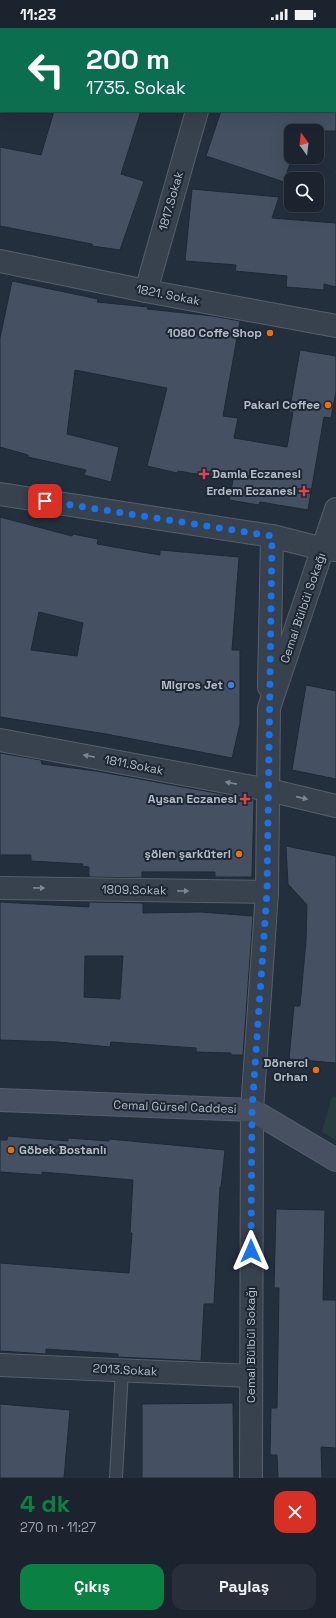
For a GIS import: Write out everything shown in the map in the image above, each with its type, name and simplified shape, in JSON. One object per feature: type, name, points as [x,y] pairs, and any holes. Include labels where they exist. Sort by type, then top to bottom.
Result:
[{"type":"street","name":"1817.Sokak","points":[[146,291],[196,112]]},
{"type":"street","name":"1821. Sokak","points":[[0,262],[336,326]]},
{"type":"street","points":[[0,494],[272,536],[330,550]]},
{"type":"street","name":"Cemal Bülbül Sokağı","points":[[269,708],[330,550],[336,509]]},
{"type":"street","name":"Cemal Bülbül Sokağı","points":[[251,1478],[252,1110],[267,892],[272,536]]},
{"type":"street","name":"1811.Sokak","points":[[0,740],[269,790],[336,806]]},
{"type":"street","name":"1809.Sokak","points":[[0,888],[267,892]]},
{"type":"street","name":"Cemal Gürsel Caddesi","points":[[0,1100],[252,1110],[336,1160]]},
{"type":"street","name":"2013.Sokak","points":[[0,1365],[251,1376]]},
{"type":"lane","points":[[116,1478],[122,1370]]},
{"type":"green space","points":[[332,1096],[336,1097],[336,1140],[322,1132]]},
{"type":"building","points":[[54,112],[141,112],[121,174],[144,181],[120,250],[92,246],[92,244],[0,226],[0,147],[41,155]]},
{"type":"building","points":[[221,112],[336,112],[336,131],[324,131],[324,124],[284,124],[284,164],[290,164],[287,172],[284,172],[284,182],[206,156]]},
{"type":"building","points":[[192,189],[279,197],[272,218],[336,223],[336,287],[324,284],[324,290],[286,287],[287,276],[235,271],[236,265],[185,261]]},
{"type":"building","points":[[12,281],[98,299],[97,302],[148,307],[147,309],[213,316],[240,321],[223,416],[238,418],[234,438],[287,447],[293,412],[289,412],[300,350],[336,356],[336,392],[331,418],[324,417],[308,510],[260,502],[259,505],[229,500],[233,480],[178,471],[177,473],[147,466],[167,388],[75,370],[67,434],[119,447],[111,482],[84,475],[86,470],[28,457],[28,455],[0,447],[0,338]]},
{"type":"building","points":[[0,517],[72,536],[73,534],[98,539],[97,544],[160,555],[160,550],[239,557],[232,650],[240,650],[240,724],[232,758],[106,734],[0,717]],"holes":[[[39,612],[83,623],[77,656],[31,650]]]},
{"type":"building","points":[[306,685],[336,691],[336,779],[292,770]]},
{"type":"building","points":[[0,753],[41,760],[42,764],[96,771],[254,800],[252,877],[215,877],[215,872],[142,872],[142,878],[89,877],[89,867],[82,866],[83,864],[31,861],[31,855],[0,855]]},
{"type":"building","points":[[286,846],[336,856],[336,1063],[289,1059],[294,1006],[300,1006],[306,941],[307,905],[288,884]]},
{"type":"building","points":[[0,902],[89,907],[89,902],[143,903],[143,913],[201,912],[253,916],[243,1055],[231,1055],[231,1053],[196,1052],[196,1048],[111,1042],[110,1047],[58,1042],[0,1040]],"holes":[[[85,956],[123,956],[120,999],[84,997]]]},
{"type":"building","points":[[8,1136],[68,1141],[68,1138],[109,1141],[109,1139],[225,1150],[220,1187],[214,1304],[204,1304],[201,1361],[118,1357],[118,1354],[46,1349],[46,1354],[0,1351],[0,1263],[129,1273],[132,1233],[130,1233],[133,1180],[42,1172],[42,1175],[0,1172],[0,1140],[7,1140]]},
{"type":"building","points":[[276,1209],[325,1210],[323,1300],[336,1300],[336,1448],[321,1447],[322,1478],[278,1478],[277,1455],[270,1455],[271,1408],[277,1408],[279,1288],[274,1288]]},
{"type":"building","points":[[233,1403],[234,1478],[142,1478],[142,1404]]},
{"type":"building","points":[[0,1404],[70,1410],[64,1478],[0,1478]]},
{"type":"place","name":"1080 Coffe Shop","points":[[270,333]]},
{"type":"place","name":"Pakari Coffee","points":[[328,405]]},
{"type":"place","name":"Damla Eczanesi","points":[[204,474]]},
{"type":"place","name":"Erdem Eczanesi","points":[[304,491]]},
{"type":"place","name":"Migros Jet","points":[[231,685]]},
{"type":"place","name":"Aysan Eczanesi","points":[[245,799]]},
{"type":"place","name":"şölen şarküteri","points":[[239,854]]},
{"type":"place","name":"Dönerci Orhan","points":[[316,1070]]},
{"type":"place","name":"Göbek Bostanlı","points":[[11,1150]]},
{"type":"route","points":[[45,501],[272,536],[267,892],[252,1110],[251,1251]]}]
